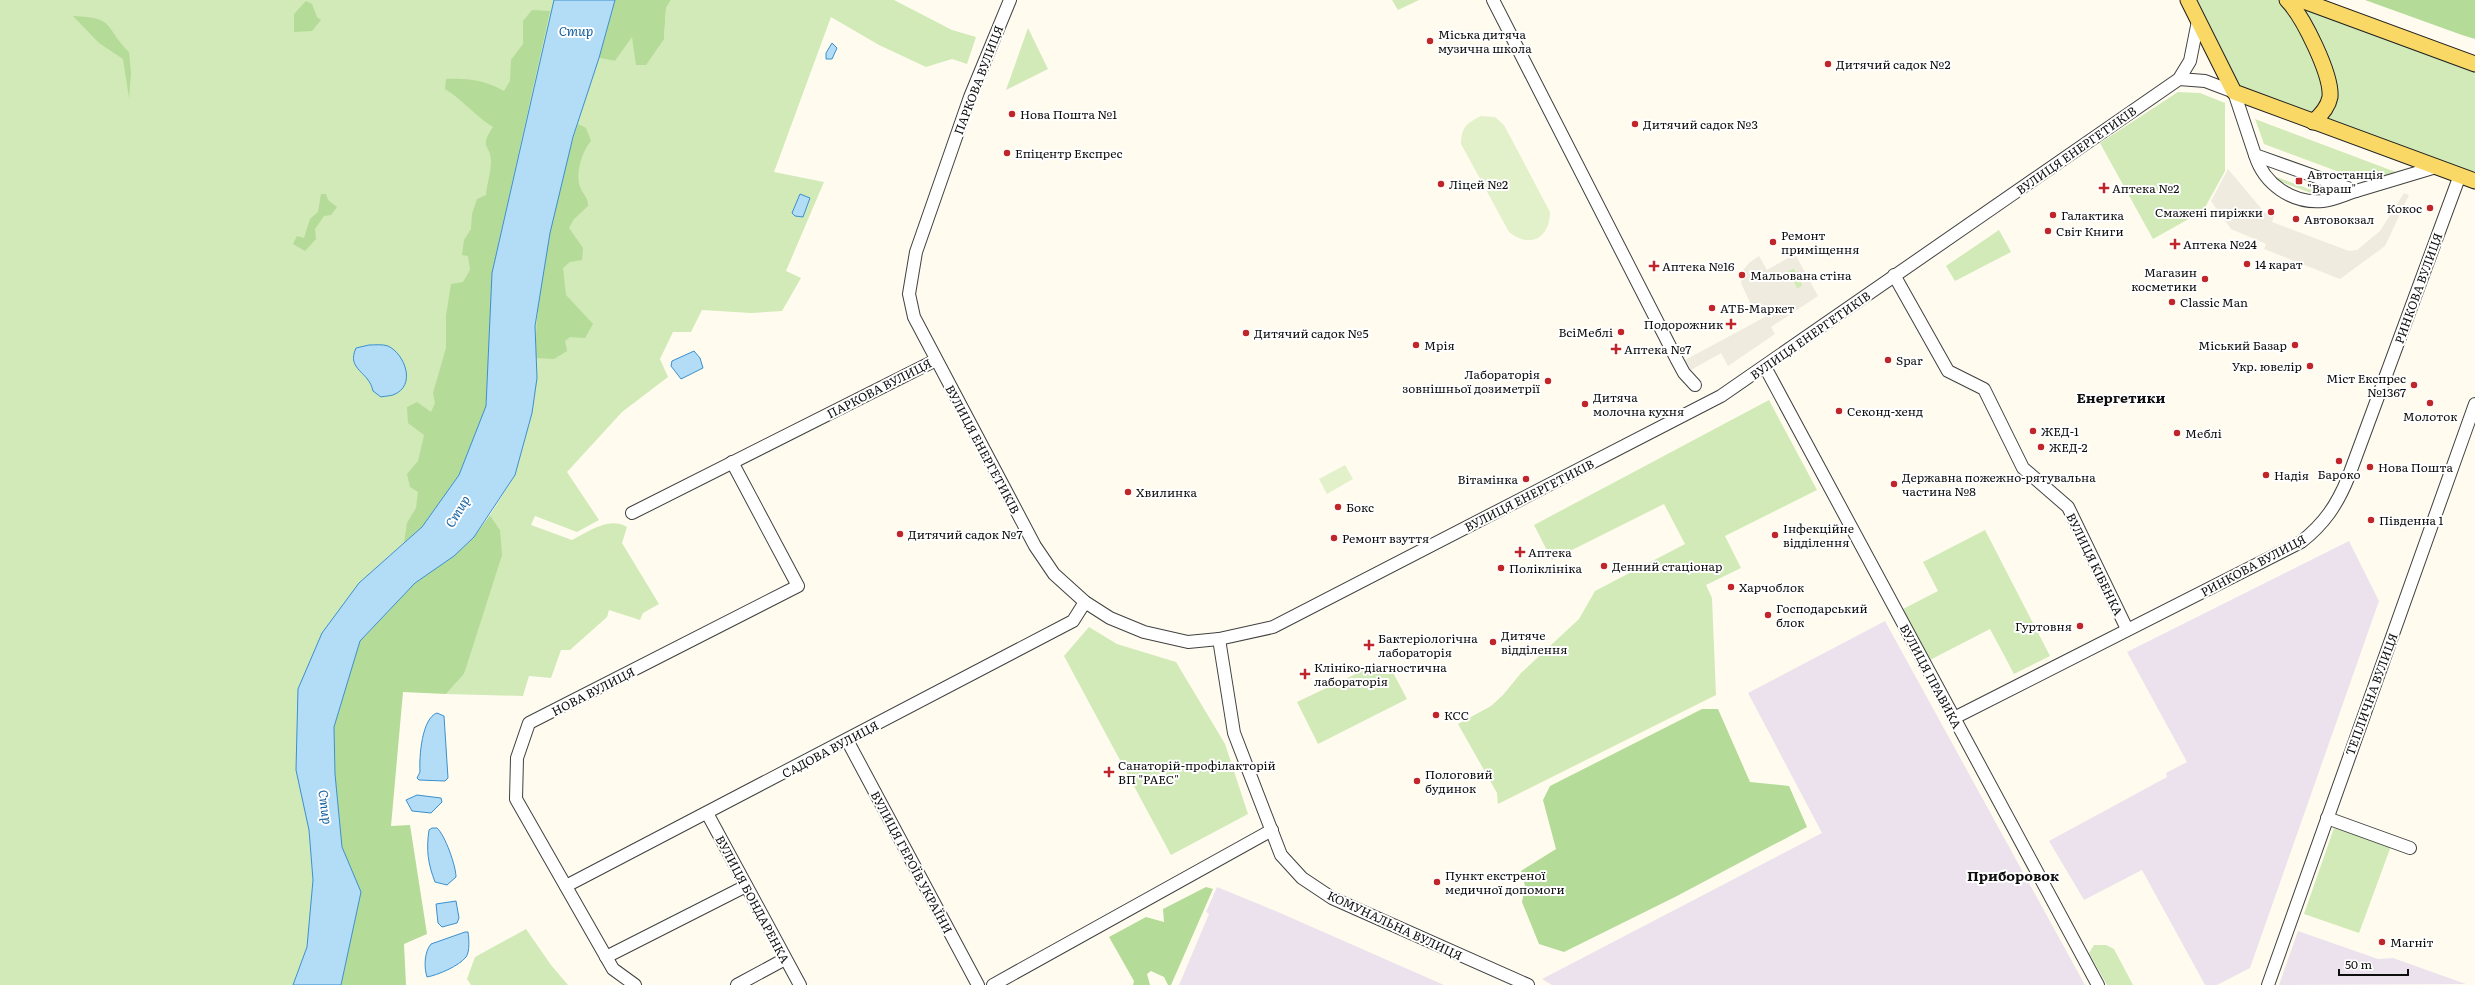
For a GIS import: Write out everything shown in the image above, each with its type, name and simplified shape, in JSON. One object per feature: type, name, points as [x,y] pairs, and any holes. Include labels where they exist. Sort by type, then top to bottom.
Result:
[{"type":"main road","points":[[2188,0],[2234,92],[2475,181]]},
{"type":"main road","points":[[2287,0],[2295,8],[2306,27],[2328,82],[2330,98],[2323,112],[2313,122]]},
{"type":"main road","points":[[2301,0],[2475,64]]},
{"type":"main road","points":[[2460,175],[2475,171]]},
{"type":"street","name":"ПАРКОВА ВУЛИЦЯ","points":[[632,513],[936,360],[914,317],[910,294],[916,252],[968,104],[1010,0]]},
{"type":"street","points":[[1493,0],[1681,366],[1696,385],[1691,370],[1502,0]]},
{"type":"street","points":[[2198,21],[2190,61],[2179,79],[2206,81],[2234,92],[2259,167],[2274,186],[2297,198],[2311,202],[2326,201],[2436,167]]},
{"type":"street","name":"ВУЛИЦЯ ЕНЕРГЕТИКІВ","points":[[936,360],[1034,546],[1054,574],[1085,602],[1110,618],[1144,632],[1188,642],[1219,639],[1273,627],[1721,396],[2179,79]]},
{"type":"street","points":[[2255,154],[2356,191]]},
{"type":"street","name":"РИНКОВА ВУЛИЦЯ","points":[[1954,718],[2301,542],[2322,525],[2340,499],[2460,175]]},
{"type":"street","name":"ВУЛИЦЯ КІБЕНКА","points":[[1894,275],[1948,371],[1984,389],[2023,468],[2068,507],[2127,629]]},
{"type":"street","name":"ВУЛИЦЯ ПРАВИКА","points":[[1765,367],[2098,985]]},
{"type":"street","name":"ТЕПЛИЧНА ВУЛИЦЯ","points":[[2268,985],[2475,404]]},
{"type":"street","name":"НОВА ВУЛИЦЯ","points":[[634,985],[613,969],[606,958],[516,799],[518,758],[529,724],[798,586],[732,462]]},
{"type":"street","name":"САДОВА ВУЛИЦЯ","points":[[566,886],[1073,621],[1085,602]]},
{"type":"street","name":"КОМУНАЛЬНА ВУЛИЦЯ","points":[[1219,639],[1234,733],[1281,855],[1302,878],[1332,898],[1528,985]]},
{"type":"street","name":"ВУЛИЦЯ ГЕРОЇВ УКРАЇНИ","points":[[847,740],[978,985]]},
{"type":"street","name":"ВУЛИЦЯ БОНДАРЕНКА","points":[[707,813],[800,985]]},
{"type":"street","points":[[2327,818],[2410,848]]},
{"type":"street","points":[[993,985],[1272,830]]},
{"type":"street","points":[[606,958],[746,886]]},
{"type":"street","points":[[737,985],[786,959]]},
{"type":"shaded area","points":[[2228,169],[2265,213],[2274,216],[2272,222],[2349,251],[2357,250],[2380,231],[2404,193],[2409,195],[2385,246],[2340,279],[2264,249],[2266,244],[2231,229],[2211,201]]},
{"type":"shaded area","points":[[1795,254],[1818,296],[1771,327],[1775,334],[1728,366],[1721,353],[1691,370],[1685,360],[1765,317],[1758,304],[1752,307],[1741,283],[1743,270],[1749,263],[1759,256],[1767,270]],"holes":[[[1794,268],[1803,285],[1797,289],[1788,271]]]},
{"type":"shaded area","points":[[2349,541],[2379,601],[2250,968],[2217,985],[2205,985],[2142,870],[2084,900],[2049,841],[2167,777],[2166,773],[2187,762],[2127,652]]},
{"type":"shaded area","points":[[1885,621],[2085,985],[1552,985],[1542,979],[1822,833],[1748,693]]},
{"type":"shaded area","points":[[1217,887],[1278,912],[1444,985],[1179,985],[1209,914],[1206,912]]},
{"type":"shaded area","points":[[2298,931],[2378,959],[2393,958],[2466,984],[2279,985]]},
{"type":"green space","points":[[0,0],[554,0],[492,273],[486,406],[474,434],[422,527],[359,583],[309,830],[313,880],[307,947],[293,985],[0,985]]},
{"type":"green space","points":[[615,0],[671,0],[666,8],[664,39],[646,65],[636,65],[632,37],[615,61],[599,58]]},
{"type":"green space","points":[[671,0],[894,0],[952,30],[976,37],[967,64],[952,59],[926,67],[879,45],[831,17],[774,172],[824,182],[786,271],[801,278],[782,311],[751,313],[702,310],[691,332],[673,332],[660,359],[668,377],[622,412],[567,472],[599,520],[577,532],[535,516],[531,525],[572,540],[592,529],[606,524],[620,524],[627,527],[622,543],[659,604],[643,613],[640,620],[609,610],[607,617],[570,650],[561,650],[551,678],[529,676],[523,696],[446,694],[464,674],[500,530],[490,515],[515,475],[532,413],[537,378],[535,326],[573,137],[599,58],[615,61],[632,36],[664,39],[666,8]]},
{"type":"green space","points":[[1392,0],[1419,0],[1398,10]]},
{"type":"green space","points":[[2188,0],[2301,0],[2475,64],[2475,171],[2472,174],[2234,92]]},
{"type":"green space","points":[[2365,0],[2475,0],[2475,39],[2462,35]]},
{"type":"green space","points":[[306,1],[312,4],[317,17],[321,20],[312,31],[294,32],[294,14]]},
{"type":"green space","points":[[532,10],[550,11],[492,273],[486,407],[459,475],[422,527],[404,543],[407,523],[416,508],[418,492],[410,487],[407,474],[418,461],[424,435],[408,423],[407,407],[417,402],[431,412],[435,403],[433,393],[446,348],[446,316],[451,284],[463,282],[470,270],[468,256],[462,255],[464,240],[471,229],[472,214],[477,199],[486,195],[491,165],[489,152],[486,146],[486,139],[493,127],[445,89],[446,79],[476,80],[490,84],[504,91],[510,81],[511,60],[523,44],[523,21]]},
{"type":"green space","points":[[73,16],[87,17],[103,21],[108,25],[129,52],[131,73],[129,98],[123,59],[99,43]]},
{"type":"green space","points":[[1028,28],[1048,69],[1006,90]]},
{"type":"green space","points":[[2178,92],[2200,93],[2225,103],[2225,171],[2203,211],[2153,239],[2100,143]]},
{"type":"green space","points":[[1481,116],[1495,117],[1504,125],[1550,212],[1547,228],[1543,234],[1537,238],[1524,240],[1509,232],[1461,144],[1462,133],[1466,126]]},
{"type":"green space","points":[[2255,119],[2401,174],[2369,183],[2264,144]]},
{"type":"green space","points":[[578,124],[586,128],[591,141],[582,157],[578,177],[581,189],[587,199],[588,206],[574,219],[569,228],[583,248],[582,260],[570,262],[563,268],[566,295],[593,324],[585,338],[570,337],[565,341],[567,351],[554,359],[536,358],[538,302],[542,271],[561,179]]},
{"type":"green space","points":[[2274,176],[2320,193],[2319,196],[2273,179]]},
{"type":"green space","points":[[321,194],[326,194],[328,200],[337,207],[331,215],[324,216],[315,229],[316,239],[305,251],[293,244],[297,236],[304,238],[310,219],[318,212]]},
{"type":"green space","points":[[1999,230],[2011,252],[1955,281],[1946,266]]},
{"type":"green space","points":[[1794,268],[1803,286],[1797,289],[1788,271]]},
{"type":"green space","points":[[1769,400],[1817,490],[1725,536],[1741,568],[1706,585],[1712,598],[1716,695],[1498,804],[1497,793],[1458,724],[1491,706],[1503,695],[1521,673],[1579,619],[1595,591],[1685,544],[1664,504],[1552,560],[1534,525]]},
{"type":"green space","points":[[1345,465],[1353,479],[1327,494],[1319,479]]},
{"type":"green space","points":[[490,515],[500,530],[502,555],[464,674],[446,694],[403,692],[391,826],[410,825],[427,934],[404,944],[406,985],[341,985],[361,892],[342,847],[335,774],[334,727],[360,641],[415,583],[454,556],[474,537]]},
{"type":"green space","points":[[1985,530],[2050,656],[2014,674],[1990,629],[1928,661],[1901,610],[1938,591],[1923,562]]},
{"type":"green space","points":[[1089,627],[1117,644],[1176,662],[1225,744],[1248,814],[1171,855],[1064,656]]},
{"type":"green space","points":[[1390,667],[1407,699],[1318,744],[1297,702],[1364,670],[1378,674]]},
{"type":"green space","points":[[1702,709],[1718,709],[1750,782],[1789,786],[1807,827],[1677,896],[1564,952],[1539,944],[1522,902],[1525,886],[1521,871],[1556,849],[1543,800],[1550,786]]},
{"type":"green space","points":[[2334,828],[2391,846],[2359,933],[2304,914]]},
{"type":"green space","points":[[1206,887],[1213,889],[1171,985],[1168,985],[1164,977],[1151,971],[1147,974],[1150,985],[1133,985],[1134,981],[1109,937],[1146,917],[1164,922],[1163,909]]},
{"type":"green space","points":[[526,929],[551,965],[568,985],[471,985],[467,979],[475,957]]},
{"type":"green space","points":[[2094,945],[2106,945],[2114,949],[2133,985],[2107,985],[2089,953]]},
{"type":"water","name":"Стир","points":[[554,0],[615,0],[599,58],[573,137],[550,233],[535,326],[537,378],[532,413],[515,475],[474,537],[454,556],[415,583],[360,641],[334,727],[335,774],[342,847],[361,892],[341,985],[293,985],[307,947],[313,880],[309,830],[296,770],[298,689],[322,633],[359,583],[422,527],[459,475],[486,406],[492,273]]},
{"type":"water","points":[[832,43],[837,48],[832,59],[826,59],[826,53]]},
{"type":"water","points":[[800,194],[810,198],[803,217],[795,216],[792,213]]},
{"type":"water","points":[[369,345],[388,346],[399,356],[406,370],[405,385],[400,391],[393,395],[381,397],[373,391],[371,384],[356,366],[354,355],[356,348]]},
{"type":"water","points":[[694,351],[700,358],[703,368],[681,379],[671,366],[672,361]]},
{"type":"water","points":[[437,713],[444,716],[448,778],[445,781],[419,780],[417,778],[420,772],[422,738],[428,722],[432,716]]},
{"type":"water","points":[[417,795],[441,798],[442,802],[431,813],[412,811],[406,800]]},
{"type":"water","points":[[432,828],[437,828],[443,837],[450,851],[456,872],[456,877],[447,885],[435,882],[431,869],[428,857],[428,844],[429,830]]},
{"type":"water","points":[[456,901],[459,918],[457,923],[442,927],[438,923],[436,904]]},
{"type":"water","points":[[468,932],[469,941],[466,957],[448,970],[427,977],[425,960],[427,951],[431,944]]},
{"type":"place","name":"Міська дитяча музична школа","points":[[1430,41]]},
{"type":"place","name":"Дитячий садок №2","points":[[1828,64]]},
{"type":"place","name":"Нова Пошта №1","points":[[1012,114]]},
{"type":"place","name":"Дитячий садок №3","points":[[1635,124]]},
{"type":"place","name":"Епіцентр Експрес","points":[[1007,153]]},
{"type":"place","name":"Автостанція \"Вараш\"","points":[[2299,181]]},
{"type":"place","name":"Ліцей №2","points":[[1441,184]]},
{"type":"place","name":"Аптека №2","points":[[2104,188]]},
{"type":"place","name":"Кокос","points":[[2430,208]]},
{"type":"place","name":"Смажені пиріжки","points":[[2271,212]]},
{"type":"place","name":"Галактика","points":[[2053,215]]},
{"type":"place","name":"Автовокзал","points":[[2296,219]]},
{"type":"place","name":"Світ Книги","points":[[2048,231]]},
{"type":"place","name":"Ремонт приміщення","points":[[1773,242]]},
{"type":"place","name":"Аптека №24","points":[[2175,244]]},
{"type":"place","name":"14 карат","points":[[2247,264]]},
{"type":"place","name":"Аптека №16","points":[[1654,266]]},
{"type":"place","name":"Мальована стіна","points":[[1742,275]]},
{"type":"place","name":"Магазин косметики","points":[[2205,279]]},
{"type":"place","name":"Classic Man","points":[[2172,302]]},
{"type":"place","name":"АТБ-Маркет","points":[[1712,308]]},
{"type":"place","name":"Подорожник","points":[[1731,324]]},
{"type":"place","name":"ВсіМеблі","points":[[1621,332]]},
{"type":"place","name":"Дитячий садок №5","points":[[1246,333]]},
{"type":"place","name":"Мрія","points":[[1416,345]]},
{"type":"place","name":"Міський Базар","points":[[2295,345]]},
{"type":"place","name":"Аптека №7","points":[[1616,349]]},
{"type":"place","name":"Spar","points":[[1888,360]]},
{"type":"place","name":"Укр. ювелір","points":[[2310,366]]},
{"type":"place","name":"Лабораторія зовнішньої дозиметрії","points":[[1548,381]]},
{"type":"place","name":"Міст Експрес №1367","points":[[2414,385]]},
{"type":"place","name":"Молоток","points":[[2430,403]]},
{"type":"place","name":"Дитяча молочна кухня","points":[[1585,404]]},
{"type":"place","name":"Секонд-хенд","points":[[1839,411]]},
{"type":"place","name":"ЖЕД-1","points":[[2033,431]]},
{"type":"place","name":"Меблі","points":[[2177,433]]},
{"type":"place","name":"ЖЕД-2","points":[[2041,447]]},
{"type":"place","name":"Бароко","points":[[2339,461]]},
{"type":"place","name":"Нова Пошта","points":[[2370,467]]},
{"type":"place","name":"Надія","points":[[2266,475]]},
{"type":"place","name":"Вітамінка","points":[[1526,479]]},
{"type":"place","name":"Державна пожежно-рятувальна частина №8","points":[[1894,484]]},
{"type":"place","name":"Хвилинка","points":[[1128,492]]},
{"type":"place","name":"Бокс","points":[[1338,507]]},
{"type":"place","name":"Південна 1","points":[[2371,520]]},
{"type":"place","name":"Дитячий садок №7","points":[[900,534]]},
{"type":"place","name":"Інфекційне відділення","points":[[1775,535]]},
{"type":"place","name":"Ремонт взуття","points":[[1334,538]]},
{"type":"place","name":"Аптека","points":[[1520,552]]},
{"type":"place","name":"Денний стаціонар","points":[[1604,566]]},
{"type":"place","name":"Поліклініка","points":[[1501,568]]},
{"type":"place","name":"Харчоблок","points":[[1731,587]]},
{"type":"place","name":"Господарський блок","points":[[1768,615]]},
{"type":"place","name":"Гуртовня","points":[[2080,626]]},
{"type":"place","name":"Дитяче відділення","points":[[1493,642]]},
{"type":"place","name":"Бактеріологічна лабораторія","points":[[1369,645]]},
{"type":"place","name":"Клініко-діагностична лабораторія","points":[[1305,674]]},
{"type":"place","name":"КСС","points":[[1436,715]]},
{"type":"place","name":"Санаторій-профілакторій ВП \"РАЕС\"","points":[[1109,772]]},
{"type":"place","name":"Пологовий будинок","points":[[1417,781]]},
{"type":"place","name":"Пункт екстреної медичної допомоги","points":[[1437,882]]},
{"type":"place","name":"Магніт","points":[[2382,942]]},
{"type":"district","name":"Енергетики","points":[[2121,397]]},
{"type":"district","name":"Приборовок","points":[[2013,875]]}]
